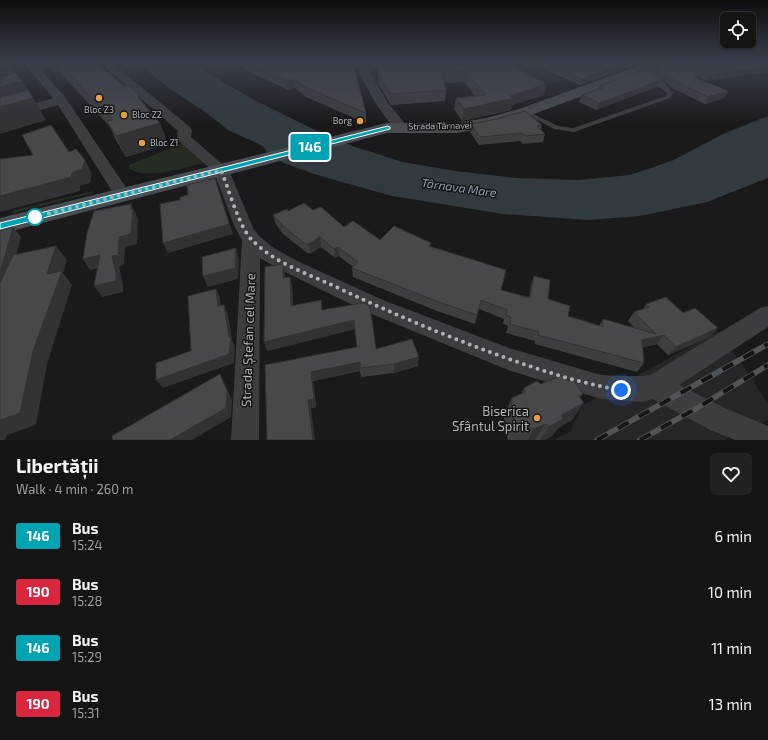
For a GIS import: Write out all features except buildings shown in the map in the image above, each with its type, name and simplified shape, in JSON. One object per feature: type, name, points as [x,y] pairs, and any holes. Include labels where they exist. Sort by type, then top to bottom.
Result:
[{"type":"street","points":[[46,83],[61,100],[123,195]]},
{"type":"street","points":[[128,83],[185,130],[184,138],[225,169]]},
{"type":"street","name":"Strada Târnavei","points":[[370,83],[382,106],[391,118],[394,128],[468,127],[488,123],[525,112],[606,83]]},
{"type":"street","points":[[0,118],[61,100]]},
{"type":"street","points":[[0,226],[394,128]]},
{"type":"street","name":"Strada Ștefan cel Mare","points":[[225,169],[244,228],[251,240],[264,251],[288,265],[375,306],[508,359],[575,380],[621,390],[642,389],[655,386],[768,315]]},
{"type":"street","name":"Strada Ștefan cel Mare","points":[[245,440],[251,240]]},
{"type":"street","points":[[655,386],[718,419],[768,440]]},
{"type":"lane","points":[[525,112],[556,128],[574,130],[668,98],[670,93],[668,89],[660,83]]},
{"type":"shaded area","points":[[509,83],[554,83],[525,91]]},
{"type":"shaded area","points":[[187,140],[210,161],[168,172],[146,174],[129,168],[129,165],[179,145]]},
{"type":"shaded area","points":[[93,191],[93,193],[11,214],[14,210]]},
{"type":"shaded area","points":[[719,331],[768,403],[768,420],[724,440],[553,440],[570,432],[583,405]]},
{"type":"water","name":"Târnava Mare","points":[[162,83],[225,83],[256,101],[319,132],[352,146],[403,162],[455,171],[516,178],[578,180],[630,175],[674,160],[723,134],[768,116],[768,178],[707,202],[640,216],[588,220],[503,214],[392,196],[314,174],[284,163],[268,154],[263,146],[228,130],[208,114]]},
{"type":"railway","points":[[597,440],[768,344]]},
{"type":"railway","points":[[640,440],[697,408],[768,365]]},
{"type":"bus line","name":"146","points":[[0,226],[388,128]]},
{"type":"place","name":"Bloc Z3","points":[[99,98]]},
{"type":"place","name":"Bloc Z2","points":[[124,115]]},
{"type":"place","name":"Borg","points":[[360,121]]},
{"type":"place","name":"Bloc Z1","points":[[142,143]]},
{"type":"place","name":"Biserica Sfântul Spirit","points":[[537,418]]},
{"type":"route","points":[[35,217],[221,170],[244,228],[251,240],[264,251],[288,265],[375,306],[442,334],[508,359],[575,380],[621,390]]}]
